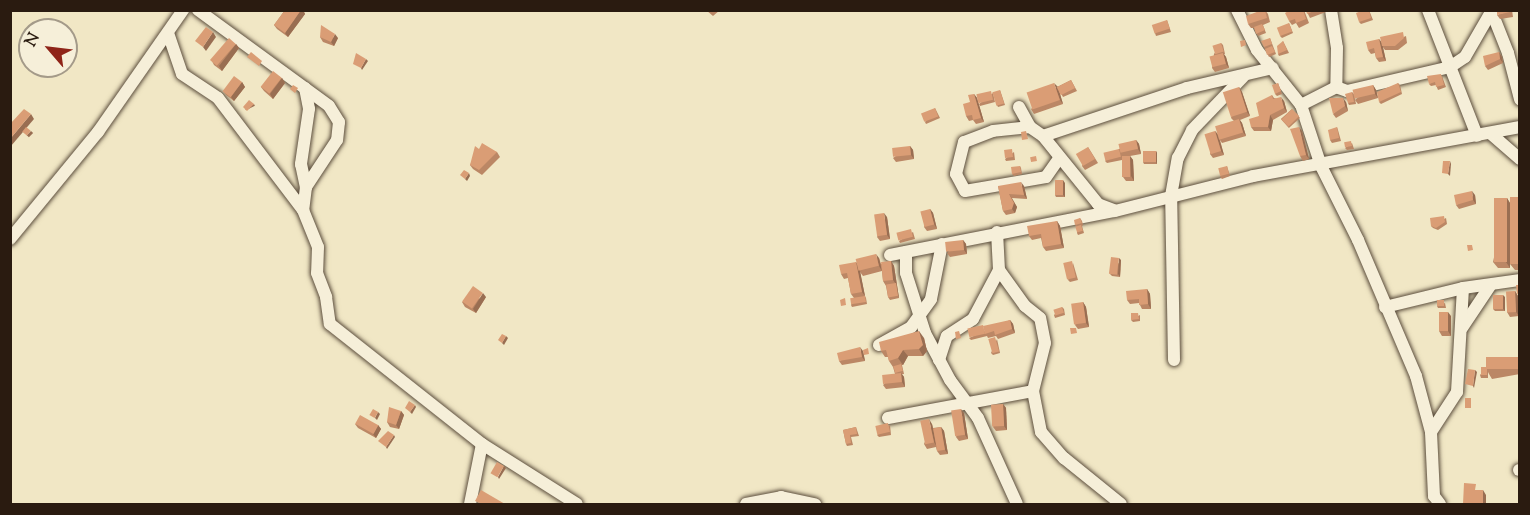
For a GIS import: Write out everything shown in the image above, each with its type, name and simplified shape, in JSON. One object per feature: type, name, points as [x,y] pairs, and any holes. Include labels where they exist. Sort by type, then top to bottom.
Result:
[{"type":"street","points":[[10,239],[98,132],[183,10]]},
{"type":"street","points":[[198,10],[329,106],[339,122],[337,140],[306,187]]},
{"type":"street","points":[[1238,10],[1257,50],[1301,105],[1321,166],[1358,240],[1416,376],[1431,432],[1434,496],[1440,504]]},
{"type":"street","points":[[1331,10],[1337,48],[1336,87]]},
{"type":"street","points":[[1428,10],[1477,136]]},
{"type":"street","points":[[1301,105],[1336,87],[1347,91],[1450,67],[1465,57],[1491,11]]},
{"type":"street","points":[[1491,11],[1508,53],[1520,99]]},
{"type":"street","points":[[168,33],[182,74],[218,98],[303,210],[318,247],[317,273],[326,297],[330,324],[482,444],[577,504]]},
{"type":"street","points":[[1043,136],[1186,88],[1273,68]]},
{"type":"street","points":[[1174,360],[1171,196],[1178,158],[1192,130],[1243,76]]},
{"type":"street","points":[[303,210],[306,187],[301,164],[309,109],[305,88]]},
{"type":"street","points":[[1019,107],[1030,127],[1043,136],[1098,204],[1115,211]]},
{"type":"street","points":[[1030,127],[993,131],[964,142],[956,174],[964,191],[1046,177],[1060,157]]},
{"type":"street","points":[[1017,504],[978,418],[965,404],[939,360],[919,317],[906,273],[890,255],[997,232],[1115,211],[1253,176],[1321,166],[1520,127]]},
{"type":"street","points":[[1490,133],[1520,159]]},
{"type":"street","points":[[939,360],[947,336],[973,319],[999,270],[997,232]]},
{"type":"street","points":[[879,345],[911,327],[931,299],[942,244]]},
{"type":"street","points":[[999,270],[1025,306],[1040,318],[1045,343],[1033,391],[1041,432],[1064,458],[1121,504]]},
{"type":"street","points":[[1385,307],[1463,288],[1520,280]]},
{"type":"street","points":[[1461,329],[1490,286]]},
{"type":"street","points":[[1431,432],[1456,392],[1463,288]]},
{"type":"street","points":[[888,418],[1033,391]]},
{"type":"street","points":[[470,504],[482,444]]},
{"type":"street","points":[[746,504],[781,498],[815,504]]},
{"type":"building","points":[[285,10],[301,10],[285,33],[274,25]]},
{"type":"building","points":[[1265,10],[1267,18],[1248,24],[1246,16]]},
{"type":"building","points":[[1290,10],[1303,10],[1306,19],[1296,23],[1295,19],[1289,21],[1285,13]]},
{"type":"building","points":[[1369,10],[1371,18],[1359,22],[1356,13]]},
{"type":"building","points":[[1497,10],[1510,10],[1510,12],[1497,15]]},
{"type":"building","points":[[1167,20],[1170,29],[1155,34],[1152,25]]},
{"type":"building","points":[[1289,23],[1292,31],[1280,36],[1277,28]]},
{"type":"building","points":[[1262,24],[1265,30],[1256,34],[1254,27]]},
{"type":"building","points":[[321,25],[335,34],[331,42],[320,37]]},
{"type":"building","points":[[206,27],[213,32],[203,47],[195,41]]},
{"type":"building","points":[[1403,32],[1404,38],[1395,46],[1382,46],[1380,37]]},
{"type":"building","points":[[229,38],[236,44],[217,66],[210,60]]},
{"type":"building","points":[[1270,38],[1272,44],[1264,47],[1261,41]]},
{"type":"building","points":[[1379,39],[1383,57],[1376,58],[1374,48],[1368,50],[1366,42]]},
{"type":"building","points":[[1245,40],[1246,45],[1241,47],[1240,41]]},
{"type":"building","points":[[1283,41],[1287,50],[1278,54],[1277,46]]},
{"type":"building","points":[[1221,43],[1224,52],[1215,54],[1212,46]]},
{"type":"building","points":[[1272,46],[1275,52],[1267,55],[1265,49]]},
{"type":"building","points":[[251,52],[262,61],[259,66],[247,57]]},
{"type":"building","points":[[1499,52],[1500,59],[1485,66],[1483,56]]},
{"type":"building","points":[[356,53],[366,59],[361,68],[353,64]]},
{"type":"building","points":[[1223,53],[1226,64],[1212,67],[1209,57]]},
{"type":"building","points":[[273,71],[282,78],[269,94],[261,87]]},
{"type":"building","points":[[1441,74],[1444,85],[1436,87],[1435,82],[1429,84],[1427,76]]},
{"type":"building","points":[[234,76],[242,82],[231,97],[223,91]]},
{"type":"building","points":[[1071,80],[1075,88],[1061,95],[1057,87]]},
{"type":"building","points":[[1054,83],[1060,100],[1032,109],[1027,92]]},
{"type":"building","points":[[1278,83],[1281,91],[1275,94],[1272,85]]},
{"type":"building","points":[[1398,83],[1401,92],[1379,102],[1377,92]]},
{"type":"building","points":[[293,85],[298,88],[295,93],[290,89]]},
{"type":"building","points":[[1373,85],[1375,94],[1355,98],[1353,90]]},
{"type":"building","points":[[1239,87],[1247,112],[1231,117],[1223,92]]},
{"type":"building","points":[[1000,90],[1004,103],[996,106],[992,92]]},
{"type":"building","points":[[991,91],[993,100],[978,103],[976,94]]},
{"type":"building","points":[[1352,92],[1354,102],[1348,103],[1345,94]]},
{"type":"building","points":[[974,94],[981,118],[973,120],[972,115],[966,116],[963,104],[970,102],[968,95]]},
{"type":"building","points":[[1272,95],[1273,99],[1281,97],[1284,108],[1270,115],[1268,127],[1251,127],[1249,119],[1259,116],[1256,103]]},
{"type":"building","points":[[1329,98],[1343,98],[1345,106],[1333,114]]},
{"type":"building","points":[[249,100],[254,104],[247,111],[243,107]]},
{"type":"building","points":[[935,108],[938,116],[924,122],[921,113]]},
{"type":"building","points":[[24,109],[31,114],[10,139],[10,124]]},
{"type":"building","points":[[1292,109],[1299,116],[1288,127],[1281,120]]},
{"type":"building","points":[[1239,119],[1243,132],[1219,140],[1215,126]]},
{"type":"building","points":[[26,127],[31,131],[27,135],[22,132]]},
{"type":"building","points":[[1299,127],[1306,155],[1300,156],[1290,129]]},
{"type":"building","points":[[1337,127],[1339,138],[1330,140],[1328,130]]},
{"type":"building","points":[[1026,131],[1028,139],[1022,140],[1021,132]]},
{"type":"building","points":[[1215,131],[1221,151],[1211,154],[1204,134]]},
{"type":"building","points":[[1136,140],[1138,149],[1120,153],[1118,144]]},
{"type":"building","points":[[1351,141],[1352,146],[1345,147],[1344,142]]},
{"type":"building","points":[[482,143],[497,152],[479,170],[470,165],[475,146],[479,149]]},
{"type":"building","points":[[910,146],[911,155],[893,157],[892,148]]},
{"type":"building","points":[[1088,147],[1095,159],[1083,166],[1076,154]]},
{"type":"building","points":[[1012,149],[1013,157],[1005,158],[1004,150]]},
{"type":"building","points":[[1119,149],[1121,157],[1105,161],[1103,153]]},
{"type":"building","points":[[1143,151],[1156,151],[1156,162],[1143,162]]},
{"type":"building","points":[[1036,156],[1037,161],[1031,162],[1030,157]]},
{"type":"building","points":[[1122,156],[1130,156],[1130,177],[1122,177]]},
{"type":"building","points":[[1443,161],[1450,161],[1448,174],[1442,173]]},
{"type":"building","points":[[1020,166],[1021,172],[1012,174],[1011,167]]},
{"type":"building","points":[[1227,166],[1229,174],[1220,176],[1218,168]]},
{"type":"building","points":[[464,170],[469,173],[465,179],[460,175]]},
{"type":"building","points":[[1055,180],[1063,180],[1063,195],[1055,195]]},
{"type":"building","points":[[1021,182],[1024,195],[1009,194],[1014,203],[1012,209],[1003,211],[998,186]]},
{"type":"building","points":[[1472,191],[1473,200],[1456,205],[1454,195]]},
{"type":"building","points":[[1510,197],[1520,197],[1520,264],[1510,264]]},
{"type":"building","points":[[1494,198],[1507,198],[1507,262],[1494,262]]},
{"type":"building","points":[[930,209],[934,224],[924,227],[920,212]]},
{"type":"building","points":[[884,213],[887,235],[877,236],[874,214]]},
{"type":"building","points":[[1444,216],[1445,222],[1436,228],[1431,226],[1430,218]]},
{"type":"building","points":[[1080,218],[1082,223],[1075,225],[1074,220]]},
{"type":"building","points":[[1057,221],[1061,244],[1043,247],[1041,234],[1029,236],[1027,226]]},
{"type":"building","points":[[1081,225],[1083,231],[1077,233],[1075,227]]},
{"type":"building","points":[[911,229],[913,237],[898,240],[896,233]]},
{"type":"building","points":[[963,240],[964,250],[946,252],[945,242]]},
{"type":"building","points":[[1467,245],[1472,245],[1473,250],[1468,251]]},
{"type":"building","points":[[876,254],[879,266],[859,271],[856,259]]},
{"type":"building","points":[[1111,257],[1119,258],[1117,275],[1109,274]]},
{"type":"building","points":[[891,261],[893,280],[883,281],[881,262]]},
{"type":"building","points":[[1072,261],[1076,278],[1067,280],[1063,263]]},
{"type":"building","points":[[856,262],[862,292],[851,294],[847,273],[841,274],[839,265]]},
{"type":"building","points":[[896,283],[898,296],[888,297],[886,285]]},
{"type":"building","points":[[1516,285],[1520,285],[1520,293],[1517,294]]},
{"type":"building","points":[[473,286],[483,293],[472,308],[462,302]]},
{"type":"building","points":[[1147,289],[1148,304],[1139,305],[1139,299],[1127,300],[1126,291]]},
{"type":"building","points":[[1506,291],[1515,291],[1516,312],[1507,312]]},
{"type":"building","points":[[1493,295],[1503,295],[1503,309],[1493,309]]},
{"type":"building","points":[[865,296],[866,302],[851,304],[850,298]]},
{"type":"building","points":[[845,298],[846,305],[841,306],[840,300]]},
{"type":"building","points":[[1437,300],[1444,300],[1444,306],[1437,306]]},
{"type":"building","points":[[1083,302],[1086,323],[1074,324],[1071,304]]},
{"type":"building","points":[[1062,307],[1064,313],[1055,315],[1053,310]]},
{"type":"building","points":[[1439,312],[1448,312],[1448,331],[1439,331]]},
{"type":"building","points":[[1131,313],[1138,313],[1139,319],[1131,320]]},
{"type":"building","points":[[1010,320],[1012,329],[995,335],[994,331],[985,334],[983,326]]},
{"type":"building","points":[[983,325],[985,334],[969,337],[967,329]]},
{"type":"building","points":[[1070,328],[1076,328],[1077,333],[1071,334]]},
{"type":"building","points":[[919,331],[923,345],[919,349],[903,350],[898,358],[889,361],[886,350],[881,351],[879,342]]},
{"type":"building","points":[[959,331],[961,338],[956,339],[955,332]]},
{"type":"building","points":[[502,334],[506,336],[502,343],[498,340]]},
{"type":"building","points":[[995,337],[999,351],[992,353],[988,339]]},
{"type":"building","points":[[860,347],[862,357],[839,361],[837,353]]},
{"type":"building","points":[[868,348],[869,354],[864,355],[863,350]]},
{"type":"building","points":[[1486,357],[1520,357],[1520,369],[1486,369]]},
{"type":"building","points":[[901,364],[903,371],[895,373],[893,366]]},
{"type":"building","points":[[1481,367],[1487,367],[1487,375],[1481,375]]},
{"type":"building","points":[[1468,369],[1475,370],[1473,386],[1465,384]]},
{"type":"building","points":[[901,373],[902,382],[883,384],[882,375]]},
{"type":"building","points":[[1465,398],[1471,398],[1471,408],[1465,408]]},
{"type":"building","points":[[409,401],[415,405],[410,412],[405,408]]},
{"type":"building","points":[[1003,404],[1004,426],[992,427],[991,405]]},
{"type":"building","points":[[389,407],[401,411],[396,425],[387,422]]},
{"type":"building","points":[[373,409],[378,412],[375,418],[369,415]]},
{"type":"building","points":[[961,409],[965,435],[955,436],[951,411]]},
{"type":"building","points":[[360,415],[378,425],[374,434],[355,424]]},
{"type":"building","points":[[929,419],[934,442],[925,444],[920,421]]},
{"type":"building","points":[[888,423],[890,432],[877,435],[875,426]]},
{"type":"building","points":[[856,427],[857,434],[850,435],[851,443],[846,444],[843,430]]},
{"type":"building","points":[[941,427],[945,450],[937,451],[933,428]]},
{"type":"building","points":[[388,431],[394,435],[386,447],[378,441]]},
{"type":"building","points":[[497,462],[504,466],[497,477],[490,473]]},
{"type":"building","points":[[1464,483],[1476,484],[1475,490],[1483,490],[1483,504],[1463,504]]},
{"type":"building","points":[[481,490],[505,504],[482,504],[475,501]]}]
